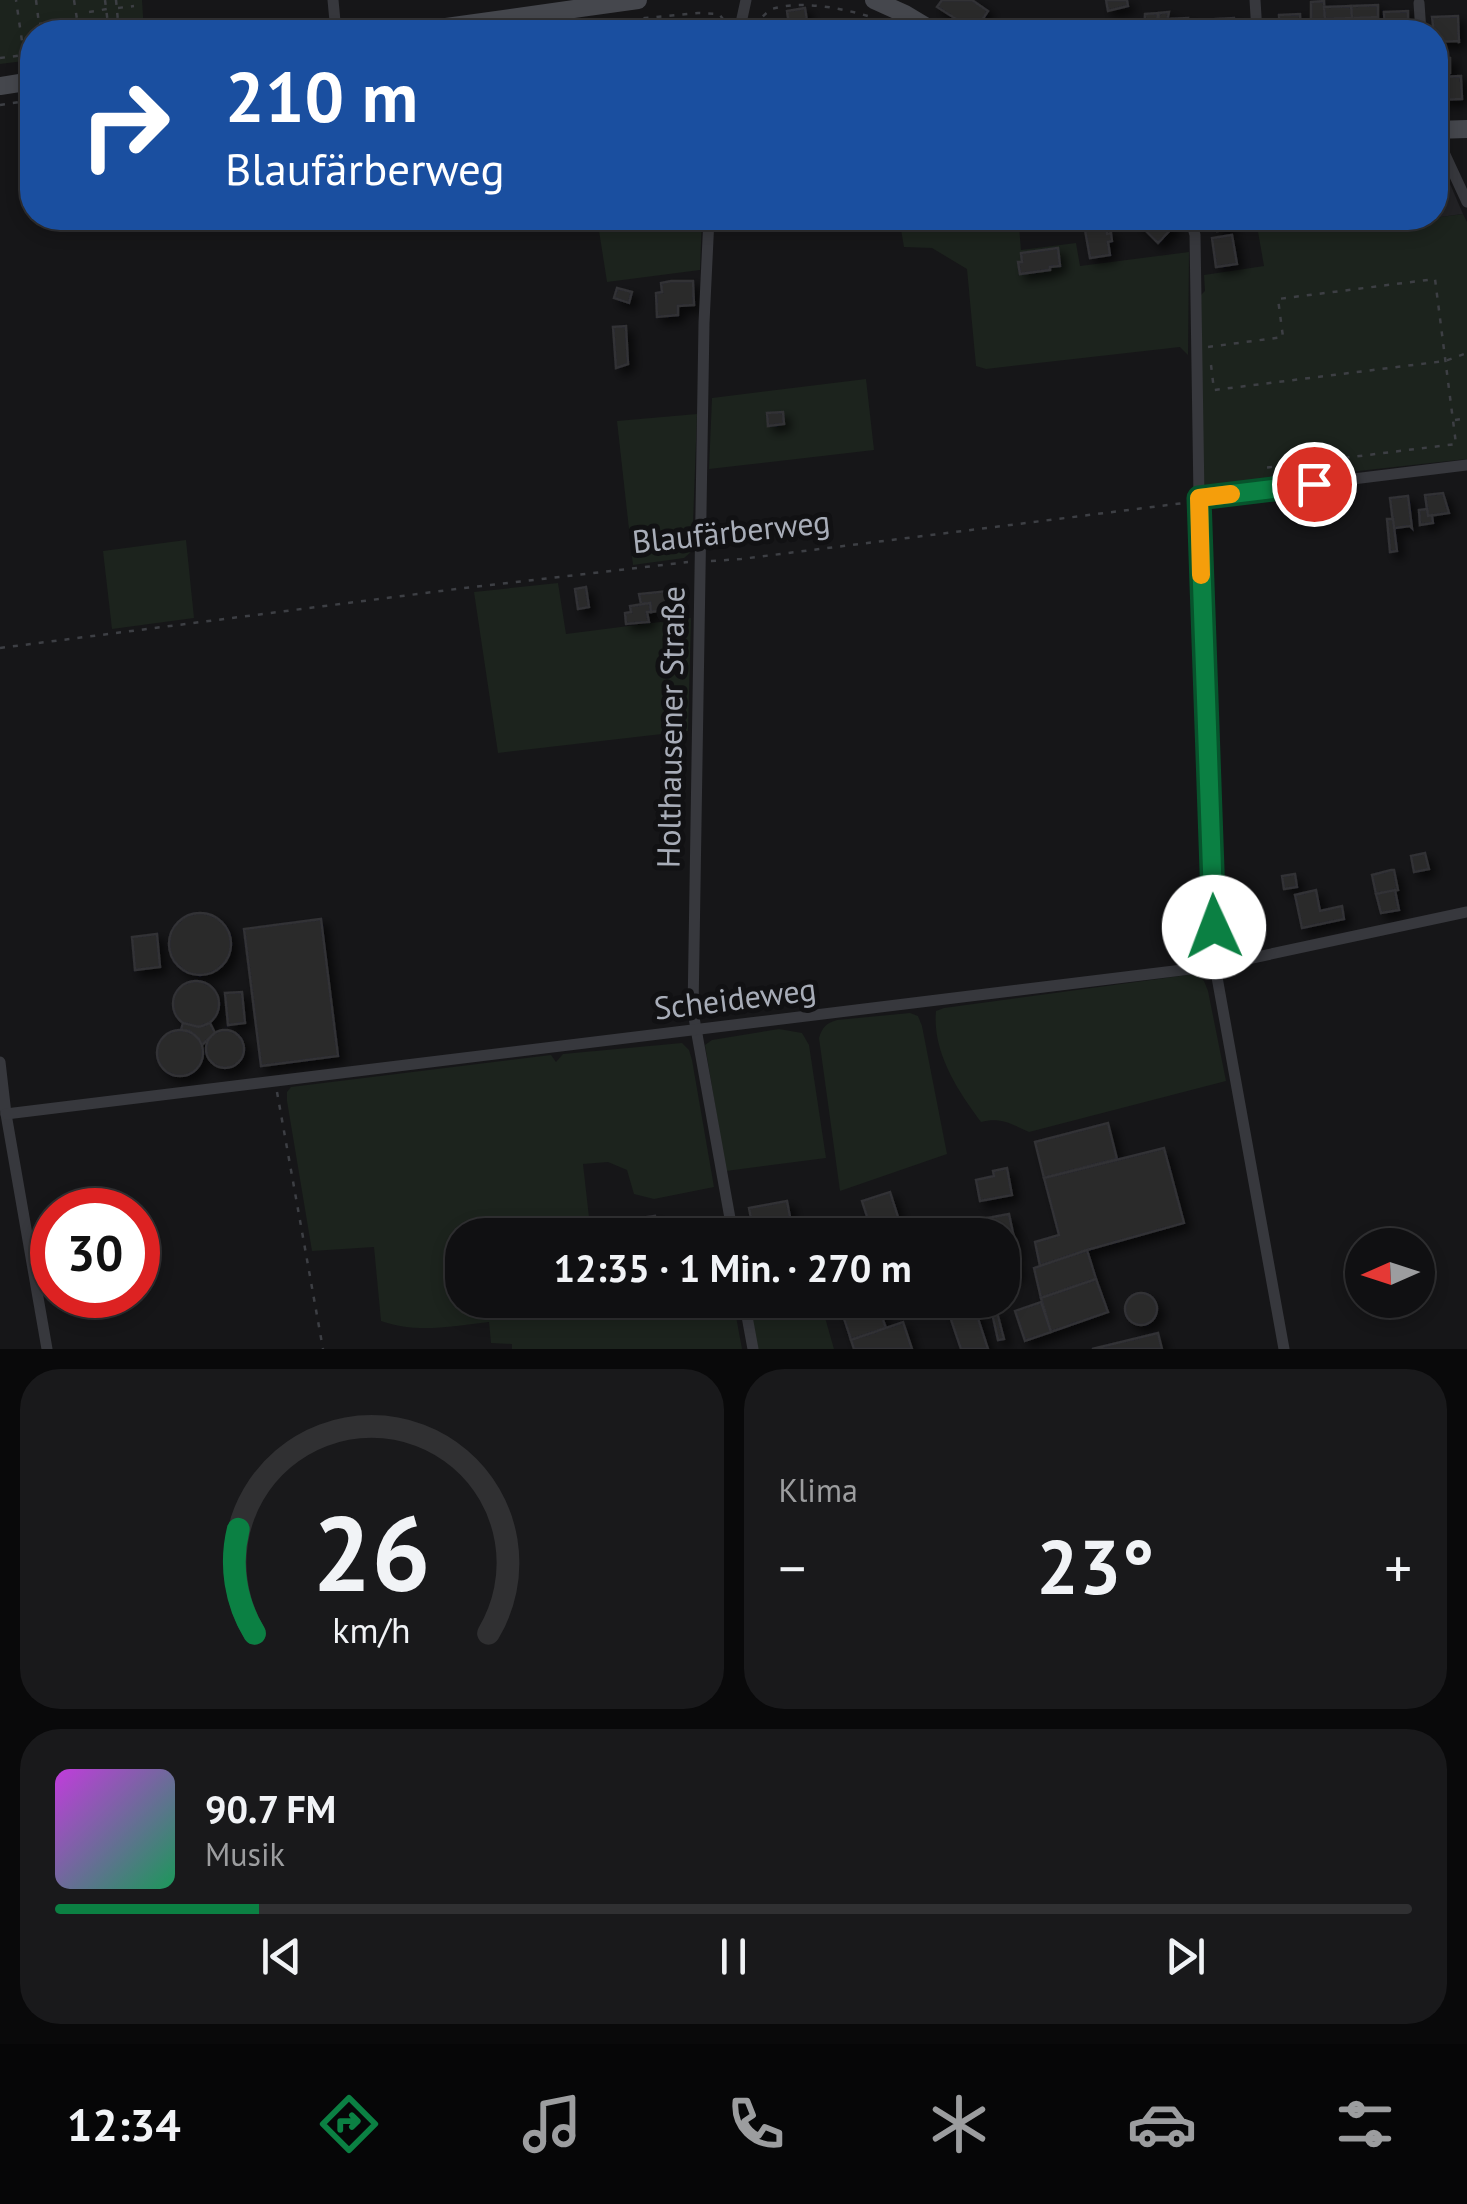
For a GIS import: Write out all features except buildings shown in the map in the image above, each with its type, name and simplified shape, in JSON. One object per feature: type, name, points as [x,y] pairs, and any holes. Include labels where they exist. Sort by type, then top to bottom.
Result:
[{"type":"main road","points":[[496,20],[638,0]]},
{"type":"main road","points":[[872,8],[905,14],[915,20]]},
{"type":"street","points":[[1419,3],[1420,20]]},
{"type":"street","points":[[1448,160],[1467,202]]},
{"type":"street","name":"Holthausener Straße","points":[[708,230],[693,1012],[730,1218]]},
{"type":"street","points":[[1193,230],[1215,966],[1284,1349]]},
{"type":"street","points":[[1199,498],[1467,464]]},
{"type":"street","name":"Scheideweg","points":[[6,1114],[1215,966],[1467,912]]},
{"type":"street","points":[[0,1062],[47,1349]]},
{"type":"street","points":[[747,1318],[753,1349]]},
{"type":"path","points":[[16,0],[20,28]]},
{"type":"path","points":[[62,20],[77,18],[74,0]]},
{"type":"path","points":[[106,0],[108,20]]},
{"type":"path","points":[[116,0],[118,20]]},
{"type":"path","points":[[760,20],[768,11],[785,4],[872,8]]},
{"type":"path","points":[[117,8],[134,6]]},
{"type":"path","points":[[89,12],[107,10]]},
{"type":"path","points":[[636,20],[698,13],[719,14],[724,20]]},
{"type":"path","points":[[1208,346],[1283,336],[1278,299],[1435,279],[1456,444],[1263,468]]},
{"type":"path","points":[[1210,361],[1214,390],[1446,361],[1467,354]]},
{"type":"path","points":[[1453,420],[1467,418]]},
{"type":"path","name":"Blaufärberweg","points":[[0,648],[456,589],[1044,522],[1199,498]]},
{"type":"path","points":[[275,1081],[323,1349]]},
{"type":"shaded area","points":[[0,0],[142,0],[143,20],[20,20],[20,62],[0,64]]},
{"type":"shaded area","points":[[1448,179],[1463,214],[1448,216]]},
{"type":"shaded area","points":[[1463,214],[1467,222],[1467,459],[1203,488],[1204,275],[1264,266],[1258,230],[1448,230],[1448,216]]},
{"type":"shaded area","points":[[599,230],[702,230],[700,270],[607,282]]},
{"type":"shaded area","points":[[901,230],[1019,230],[1021,250],[1076,243],[1080,266],[1189,252],[1188,355],[1180,347],[986,369],[976,366],[967,269],[932,248],[904,247]]},
{"type":"shaded area","points":[[866,379],[874,450],[709,469],[712,398]]},
{"type":"shaded area","points":[[697,414],[692,551],[684,558],[633,565],[617,421]]},
{"type":"shaded area","points":[[186,540],[194,618],[112,629],[103,551]]},
{"type":"shaded area","points":[[558,583],[566,634],[691,618],[688,731],[498,753],[474,592]]},
{"type":"shaded area","points":[[1195,974],[1208,991],[1226,1081],[1029,1132],[1000,1121],[981,1122],[942,1056],[936,1011],[944,1008]]},
{"type":"shaded area","points":[[910,1013],[918,1016],[922,1026],[947,1154],[840,1191],[820,1034],[837,1020]]},
{"type":"shaded area","points":[[779,1029],[802,1033],[809,1045],[826,1158],[726,1171],[705,1045],[712,1040]]},
{"type":"shaded area","points":[[682,1043],[692,1060],[714,1187],[654,1199],[634,1194],[627,1170],[608,1162],[583,1164],[589,1218],[445,1218],[445,1318],[736,1318],[742,1349],[512,1349],[512,1344],[491,1343],[489,1322],[435,1328],[394,1325],[381,1321],[374,1247],[312,1251],[287,1101],[291,1087],[551,1055],[556,1062],[563,1054]]},
{"type":"shaded area","points":[[752,1318],[825,1318],[834,1349],[758,1349]]},
{"type":"slow traffic","points":[[1201,575],[1199,498],[1231,494]]},
{"type":"route","points":[[1214,927],[1199,498],[1314,484]]}]
